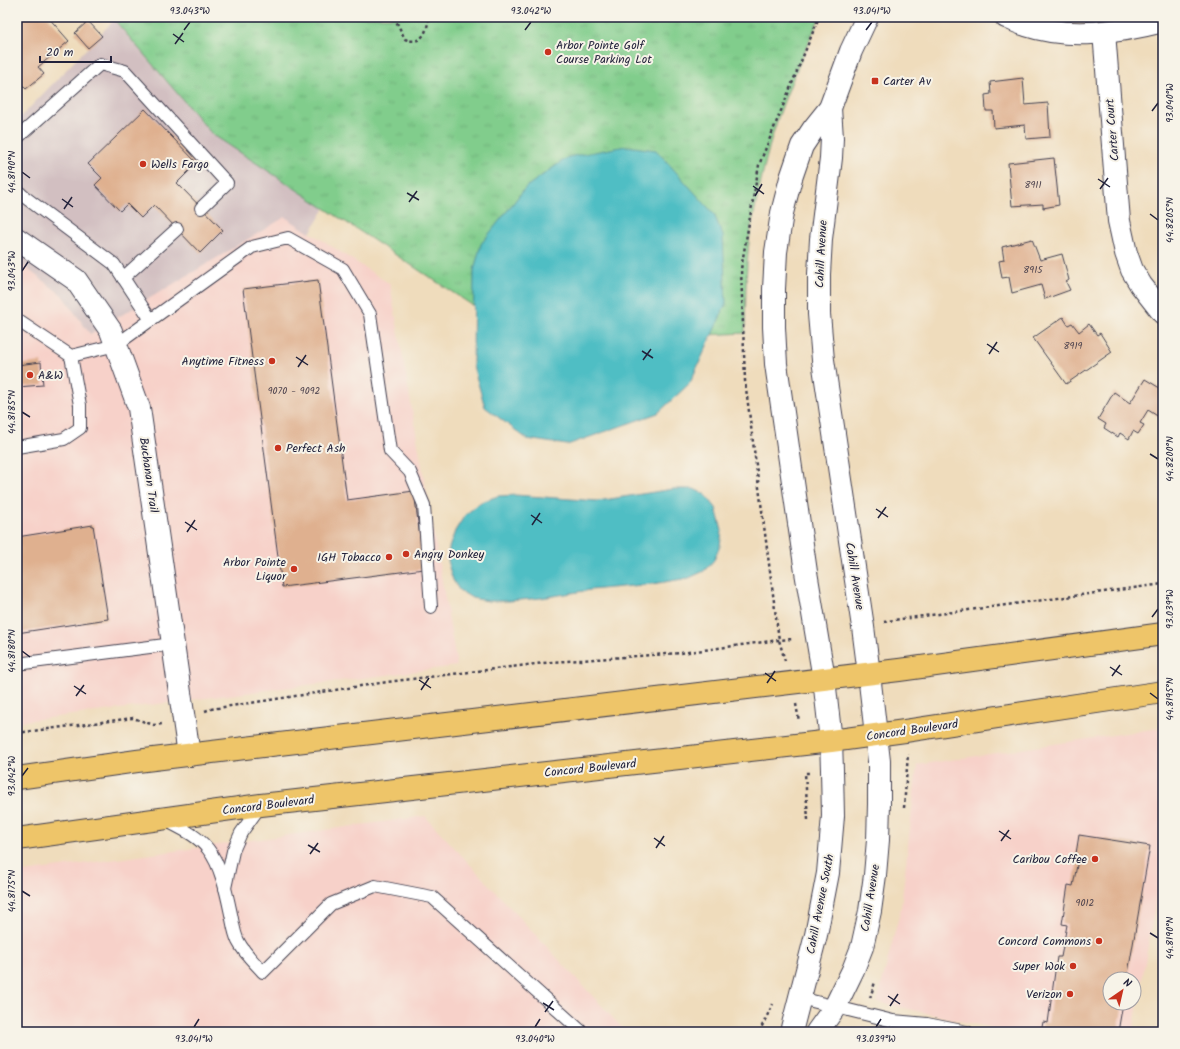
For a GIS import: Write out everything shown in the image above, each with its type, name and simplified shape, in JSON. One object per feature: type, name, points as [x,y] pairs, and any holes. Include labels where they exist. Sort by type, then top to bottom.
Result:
[{"type":"main road","points":[[17,778],[189,755],[824,678],[869,674],[1163,634]]},
{"type":"main road","name":"Concord Boulevard","points":[[17,839],[261,805],[832,741],[1163,692]]},
{"type":"street","name":"Cahill Avenue","points":[[824,678],[816,638],[776,364],[774,289],[776,252],[782,213],[791,178],[802,146],[830,108],[867,17]]},
{"type":"street","points":[[1006,17],[1027,25],[1052,31],[1078,33],[1104,32],[1134,28],[1163,21]]},
{"type":"street","name":"Carter Court","points":[[1104,32],[1119,221],[1126,253],[1132,270],[1141,285],[1163,312]]},
{"type":"street","name":"Cahill Avenue","points":[[817,1032],[834,1007],[853,970],[862,947],[870,911],[875,875],[878,840],[879,776],[876,735],[863,627],[823,360],[819,314],[821,239],[831,158],[832,138],[830,108]]},
{"type":"street","name":"Buchanan Trail","points":[[17,239],[76,280],[111,331],[139,408],[189,755]]},
{"type":"street","name":"Cahill Avenue South","points":[[791,1032],[816,935],[828,873],[833,816],[832,741],[824,678]]},
{"type":"lane","points":[[17,138],[100,64],[125,71],[228,183],[201,208]]},
{"type":"lane","points":[[17,190],[114,264],[151,320]]},
{"type":"lane","points":[[123,278],[177,229]]},
{"type":"lane","points":[[71,356],[116,345],[252,247],[288,238],[343,269],[370,314],[390,451],[410,472],[424,504],[431,607]]},
{"type":"lane","points":[[17,320],[71,356],[80,405],[80,428],[64,439],[17,447]]},
{"type":"lane","points":[[17,664],[173,644]]},
{"type":"lane","points":[[225,888],[233,851],[241,833],[261,805]]},
{"type":"lane","points":[[163,819],[187,831],[200,840],[209,850],[225,888],[238,941],[245,953],[263,972],[331,904],[375,886],[432,897],[582,1032]]},
{"type":"lane","points":[[800,998],[834,1007],[891,1026],[927,1024],[967,1032]]},
{"type":"path","points":[[394,17],[405,40],[411,42],[424,36],[428,26],[429,17]]},
{"type":"path","points":[[863,627],[894,620],[1163,584]]},
{"type":"path","points":[[17,733],[133,718],[154,725],[183,720],[211,709],[388,682],[552,662],[681,653],[779,640],[816,638]]},
{"type":"shaded area","points":[[114,20],[212,134],[325,208],[310,233],[285,217],[90,334],[62,295],[17,261],[17,121]]},
{"type":"shaded area","points":[[285,216],[390,284],[457,666],[17,722],[17,261],[62,295],[90,334]]},
{"type":"shaded area","points":[[1159,728],[1163,799],[1163,859],[1142,980],[1142,971],[1102,971],[1102,1011],[1137,1011],[1133,1032],[1009,1032],[877,1002],[901,908],[917,765]]},
{"type":"shaded area","points":[[425,816],[626,1032],[17,1032],[17,873]]},
{"type":"green space","points":[[112,17],[820,17],[783,104],[769,146],[762,175],[750,232],[746,276],[745,333],[531,344],[212,134]]},
{"type":"water","points":[[626,146],[656,150],[714,214],[723,236],[726,304],[690,383],[658,413],[567,445],[527,439],[485,407],[473,366],[474,270],[481,244],[526,187],[568,157]]},
{"type":"water","points":[[673,489],[694,489],[706,495],[716,508],[722,531],[720,546],[714,560],[704,571],[689,578],[652,584],[590,590],[541,598],[509,601],[488,601],[472,598],[459,590],[453,580],[448,564],[449,548],[455,531],[465,515],[481,502],[498,496],[515,495],[598,501]]},
{"type":"building","points":[[17,17],[48,17],[69,41],[38,67],[44,74],[26,89],[17,79]]},
{"type":"building","points":[[88,21],[102,36],[88,48],[75,33]]},
{"type":"building","points":[[1023,78],[1025,105],[1048,103],[1050,137],[1026,139],[1025,125],[994,128],[993,111],[986,111],[985,95],[991,94],[990,82]]},
{"type":"building","name":"Wells Fargo","points":[[145,109],[197,163],[177,183],[223,230],[200,253],[154,205],[141,218],[127,204],[120,211],[95,185],[102,178],[88,164]]},
{"type":"building","points":[[1054,158],[1059,205],[1043,208],[1043,204],[1012,206],[1008,163]]},
{"type":"building","points":[[1032,239],[1040,260],[1062,254],[1069,280],[1066,282],[1070,290],[1045,299],[1041,285],[1012,293],[1009,277],[1002,278],[999,261],[1004,260],[1002,247]]},
{"type":"building","points":[[318,280],[347,500],[414,491],[424,569],[282,587],[243,289]]},
{"type":"building","points":[[1063,317],[1068,325],[1072,323],[1079,332],[1089,324],[1097,335],[1100,333],[1112,352],[1066,384],[1033,338]]},
{"type":"building","name":"A&W","points":[[41,362],[43,385],[17,387],[17,365]]},
{"type":"building","points":[[1145,379],[1163,390],[1163,411],[1159,417],[1148,410],[1140,423],[1144,425],[1138,434],[1133,431],[1129,439],[1120,433],[1118,437],[1104,428],[1106,424],[1098,419],[1114,392],[1130,403]]},
{"type":"building","points":[[93,525],[108,619],[17,633],[17,537]]},
{"type":"building","name":"Concord Commons","points":[[1079,835],[1150,846],[1128,971],[1102,971],[1102,1011],[1122,1011],[1118,1032],[1041,1032],[1043,1022],[1048,1023],[1057,957],[1061,957],[1067,925],[1062,924],[1068,885],[1073,886],[1078,860],[1075,860]]},
{"type":"place","name":"Arbor Pointe Golf Course Parking Lot","points":[[548,52]]},
{"type":"place","name":"Carter Av","points":[[875,81]]},
{"type":"place","name":"Wells Fargo","points":[[143,164]]},
{"type":"place","name":"Anytime Fitness","points":[[272,361]]},
{"type":"place","name":"A&W","points":[[30,375]]},
{"type":"place","name":"Perfect Ash","points":[[278,448]]},
{"type":"place","name":"Angry Donkey","points":[[406,554]]},
{"type":"place","name":"IGH Tobacco","points":[[389,557]]},
{"type":"place","name":"Arbor Pointe Liquor","points":[[294,569]]},
{"type":"place","name":"Caribou Coffee","points":[[1095,859]]},
{"type":"place","name":"Concord Commons","points":[[1099,941]]},
{"type":"place","name":"Super Wok","points":[[1073,966]]},
{"type":"place","name":"Verizon","points":[[1070,994]]}]
